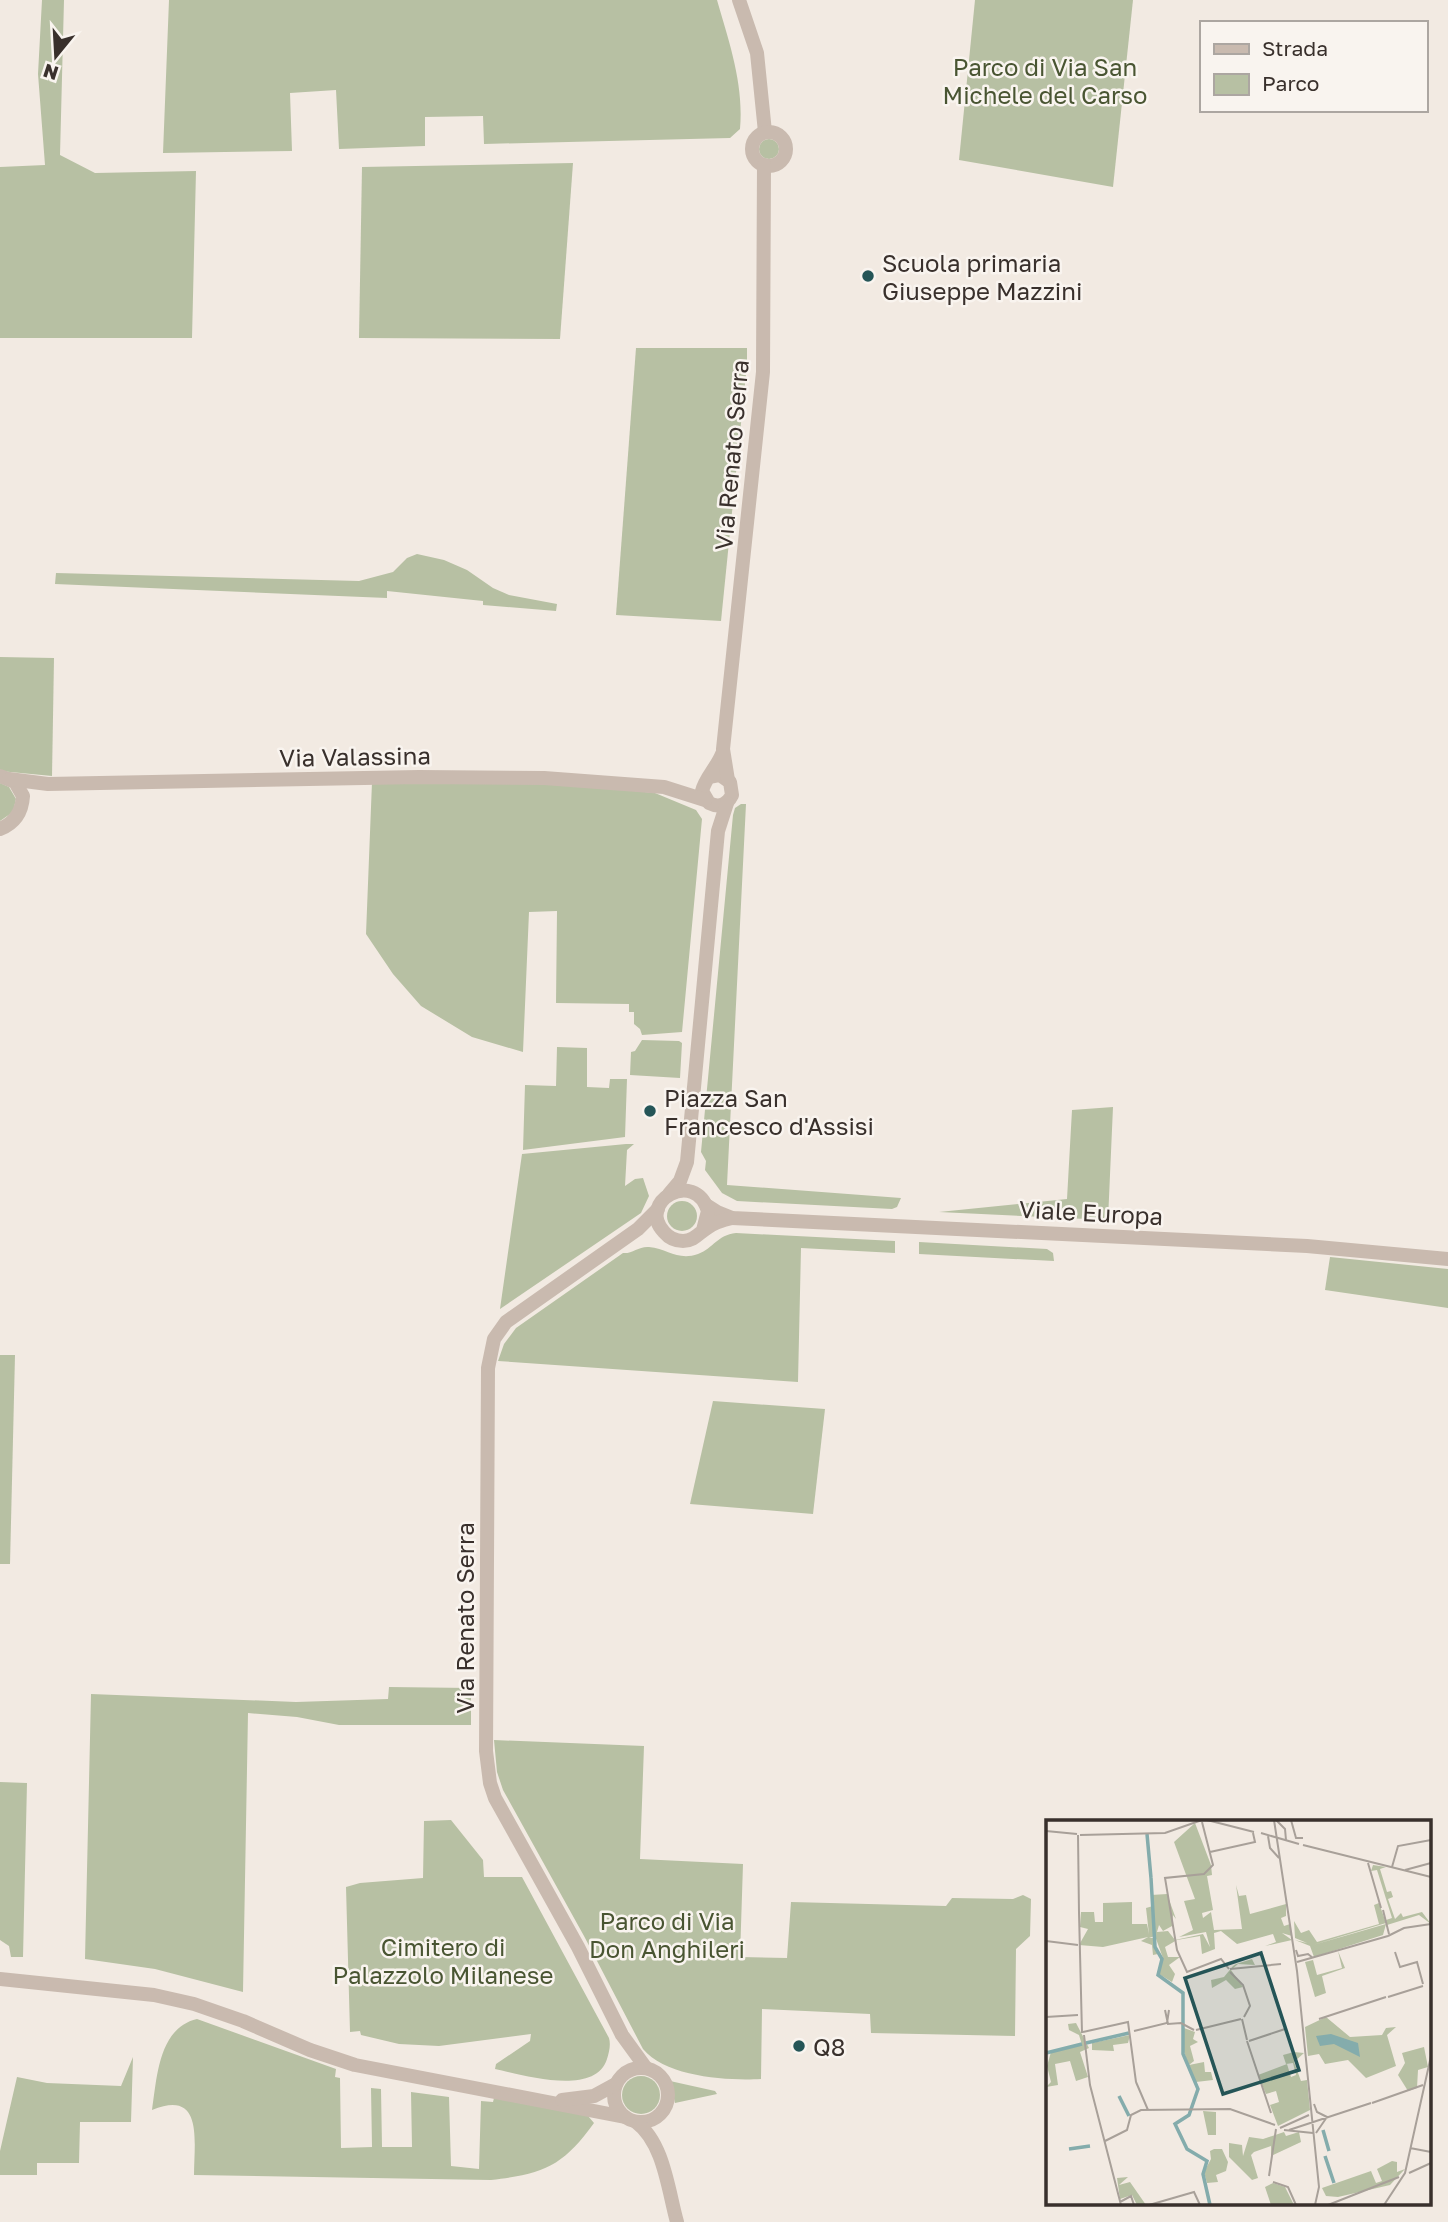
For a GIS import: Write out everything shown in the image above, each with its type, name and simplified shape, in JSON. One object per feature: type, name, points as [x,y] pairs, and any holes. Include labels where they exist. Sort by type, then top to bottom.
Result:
[{"type":"street","points":[[738,0],[757,54],[765,132]]},
{"type":"street","points":[[765,132],[779,135],[786,147],[781,160],[775,164],[764,165],[756,159],[752,149],[757,137],[765,132]]},
{"type":"street","name":"Via Renato Serra","points":[[728,780],[723,749],[763,372],[764,165]]},
{"type":"street","name":"Via Renato Serra","points":[[707,779],[723,749]]},
{"type":"street","points":[[669,1237],[658,1222],[658,1209],[680,1181],[687,1162],[718,831],[733,790],[728,780],[720,775],[707,779],[702,791],[718,831]]},
{"type":"street","name":"Via Valassina","points":[[5,778],[48,784],[544,778],[664,787],[707,801]]},
{"type":"street","name":"Via Valassina","points":[[5,778],[21,791],[22,802]]},
{"type":"street","name":"Via Valassina","points":[[664,787],[707,779]]},
{"type":"street","points":[[0,829],[17,818],[22,802],[33,789],[48,784]]},
{"type":"street","points":[[707,801],[717,806],[727,803]]},
{"type":"street","points":[[628,1237],[652,1233],[688,1241],[703,1230],[708,1217],[691,1182],[687,1162]]},
{"type":"street","points":[[669,1194],[685,1191],[702,1200]]},
{"type":"street","name":"Viale Europa","points":[[702,1200],[717,1212],[732,1218],[1307,1246],[1448,1259]]},
{"type":"street","name":"Via Renato Serra","points":[[646,2068],[622,2035],[578,1947],[493,1791],[486,1751],[488,1368],[494,1339],[506,1322],[628,1237],[658,1209]]},
{"type":"street","name":"Viale Europa","points":[[703,1230],[732,1218]]},
{"type":"street","points":[[0,1979],[154,1996],[194,2004],[243,2021],[320,2054],[355,2065],[630,2119],[650,2121],[660,2115]]},
{"type":"street","name":"Via Renato Serra","points":[[619,2079],[626,2059],[622,2035]]},
{"type":"street","points":[[541,2101],[583,2099],[603,2092],[637,2068],[659,2073],[668,2090],[667,2104],[660,2115],[658,2153],[677,2222]]},
{"type":"street","points":[[619,2079],[614,2091],[616,2106],[647,2132],[658,2153]]},
{"type":"green space","points":[[42,0],[64,0],[60,155],[95,173],[196,171],[192,338],[0,338],[0,167],[45,165],[38,74]]},
{"type":"green space","points":[[169,0],[717,0],[738,79],[740,129],[730,138],[484,144],[483,116],[425,117],[425,146],[339,149],[336,90],[290,93],[292,151],[163,153]]},
{"type":"green space","name":"Parco di Via San Michele del Carso","points":[[975,0],[1133,0],[1113,187],[959,160]]},
{"type":"green space","points":[[765,139],[773,139],[779,149],[773,159],[765,159],[759,153],[759,145]]},
{"type":"green space","points":[[573,163],[560,339],[359,338],[362,167]]},
{"type":"green space","points":[[636,348],[747,348],[721,621],[616,615]]},
{"type":"green space","points":[[417,554],[444,560],[467,570],[493,588],[509,595],[557,604],[556,611],[483,605],[483,601],[387,591],[387,598],[55,584],[56,573],[359,581],[393,572],[407,558]]},
{"type":"green space","points":[[0,657],[54,658],[52,776],[0,771]]},
{"type":"green space","points":[[531,781],[655,793],[696,810],[702,819],[682,1032],[642,1035],[634,1024],[634,1012],[629,1012],[629,1004],[556,1003],[557,911],[529,912],[523,1052],[472,1037],[421,1006],[393,974],[366,934],[372,782]]},
{"type":"green space","points":[[0,783],[9,787],[16,799],[13,812],[0,821]]},
{"type":"green space","points":[[746,804],[727,1185],[901,1198],[897,1207],[892,1209],[737,1201],[722,1193],[705,1170],[706,1161],[701,1152],[733,815],[735,808]]},
{"type":"green space","points":[[642,1040],[682,1043],[680,1078],[630,1075],[631,1052],[635,1051]]},
{"type":"green space","points":[[557,1047],[587,1048],[587,1087],[609,1088],[610,1079],[627,1079],[625,1137],[523,1150],[525,1085],[556,1086]]},
{"type":"green space","points":[[1113,1107],[1108,1220],[939,1212],[1067,1199],[1072,1110]]},
{"type":"green space","points":[[634,1144],[627,1150],[625,1186],[635,1179],[643,1178],[649,1196],[641,1213],[500,1309],[522,1154]]},
{"type":"green space","points":[[682,1201],[693,1205],[697,1216],[693,1227],[682,1231],[671,1227],[667,1216],[671,1205]]},
{"type":"green space","points":[[736,1233],[895,1241],[895,1253],[801,1248],[798,1382],[498,1361],[504,1344],[516,1328],[623,1253],[649,1247],[691,1256],[724,1236]]},
{"type":"green space","points":[[919,1242],[1047,1249],[1053,1253],[1054,1261],[919,1254]]},
{"type":"green space","points":[[1330,1257],[1448,1269],[1448,1308],[1325,1290]]},
{"type":"green space","points":[[0,1355],[15,1355],[10,1564],[0,1564]]},
{"type":"green space","points":[[713,1401],[825,1409],[813,1514],[690,1504]]},
{"type":"green space","points":[[389,1687],[471,1688],[471,1725],[339,1725],[297,1717],[248,1713],[243,1992],[155,1969],[85,1959],[91,1694],[296,1702],[388,1699]]},
{"type":"green space","name":"Parco di Via Don Anghileri","points":[[494,1740],[644,1746],[640,1859],[743,1864],[740,1957],[787,1958],[791,1902],[946,1906],[952,1898],[1013,1899],[1023,1895],[1031,1899],[1030,1936],[1016,1949],[1015,2036],[871,2033],[870,2014],[762,2009],[761,2079],[715,2078],[666,2066],[643,2049],[503,1790],[497,1772]]},
{"type":"green space","points":[[0,1782],[27,1783],[23,1957],[11,1957],[9,1946],[0,1940]]},
{"type":"green space","name":"Cimitero di Palazzolo Milanese","points":[[451,1820],[483,1860],[484,1877],[522,1877],[609,2038],[607,2059],[600,2071],[574,2080],[557,2080],[495,2069],[496,2064],[530,2041],[531,2034],[439,2046],[399,2044],[361,2035],[360,2031],[350,2032],[346,1887],[360,1883],[423,1878],[424,1821]]},
{"type":"green space","points":[[197,2019],[336,2069],[335,2077],[340,2078],[341,2148],[372,2147],[371,2088],[381,2089],[382,2147],[412,2147],[411,2092],[449,2097],[451,2166],[479,2169],[481,2101],[493,2102],[494,2098],[588,2116],[594,2123],[572,2149],[551,2165],[525,2175],[491,2180],[194,2175],[194,2134],[188,2112],[180,2106],[169,2105],[152,2110],[158,2070],[167,2044],[184,2024]]},
{"type":"green space","points":[[133,2057],[131,2122],[80,2122],[79,2163],[37,2163],[37,2175],[0,2175],[0,2151],[17,2077],[47,2083],[121,2086]]},
{"type":"green space","points":[[641,2076],[655,2081],[660,2095],[655,2109],[641,2114],[627,2109],[622,2095],[627,2081]]},
{"type":"green space","points":[[670,2081],[715,2091],[717,2094],[675,2103]]},
{"type":"place","name":"Scuola primaria Giuseppe Mazzini","points":[[868,276]]},
{"type":"place","name":"Piazza San Francesco d'Assisi","points":[[650,1111]]},
{"type":"place","name":"Q8","points":[[799,2046]]}]
